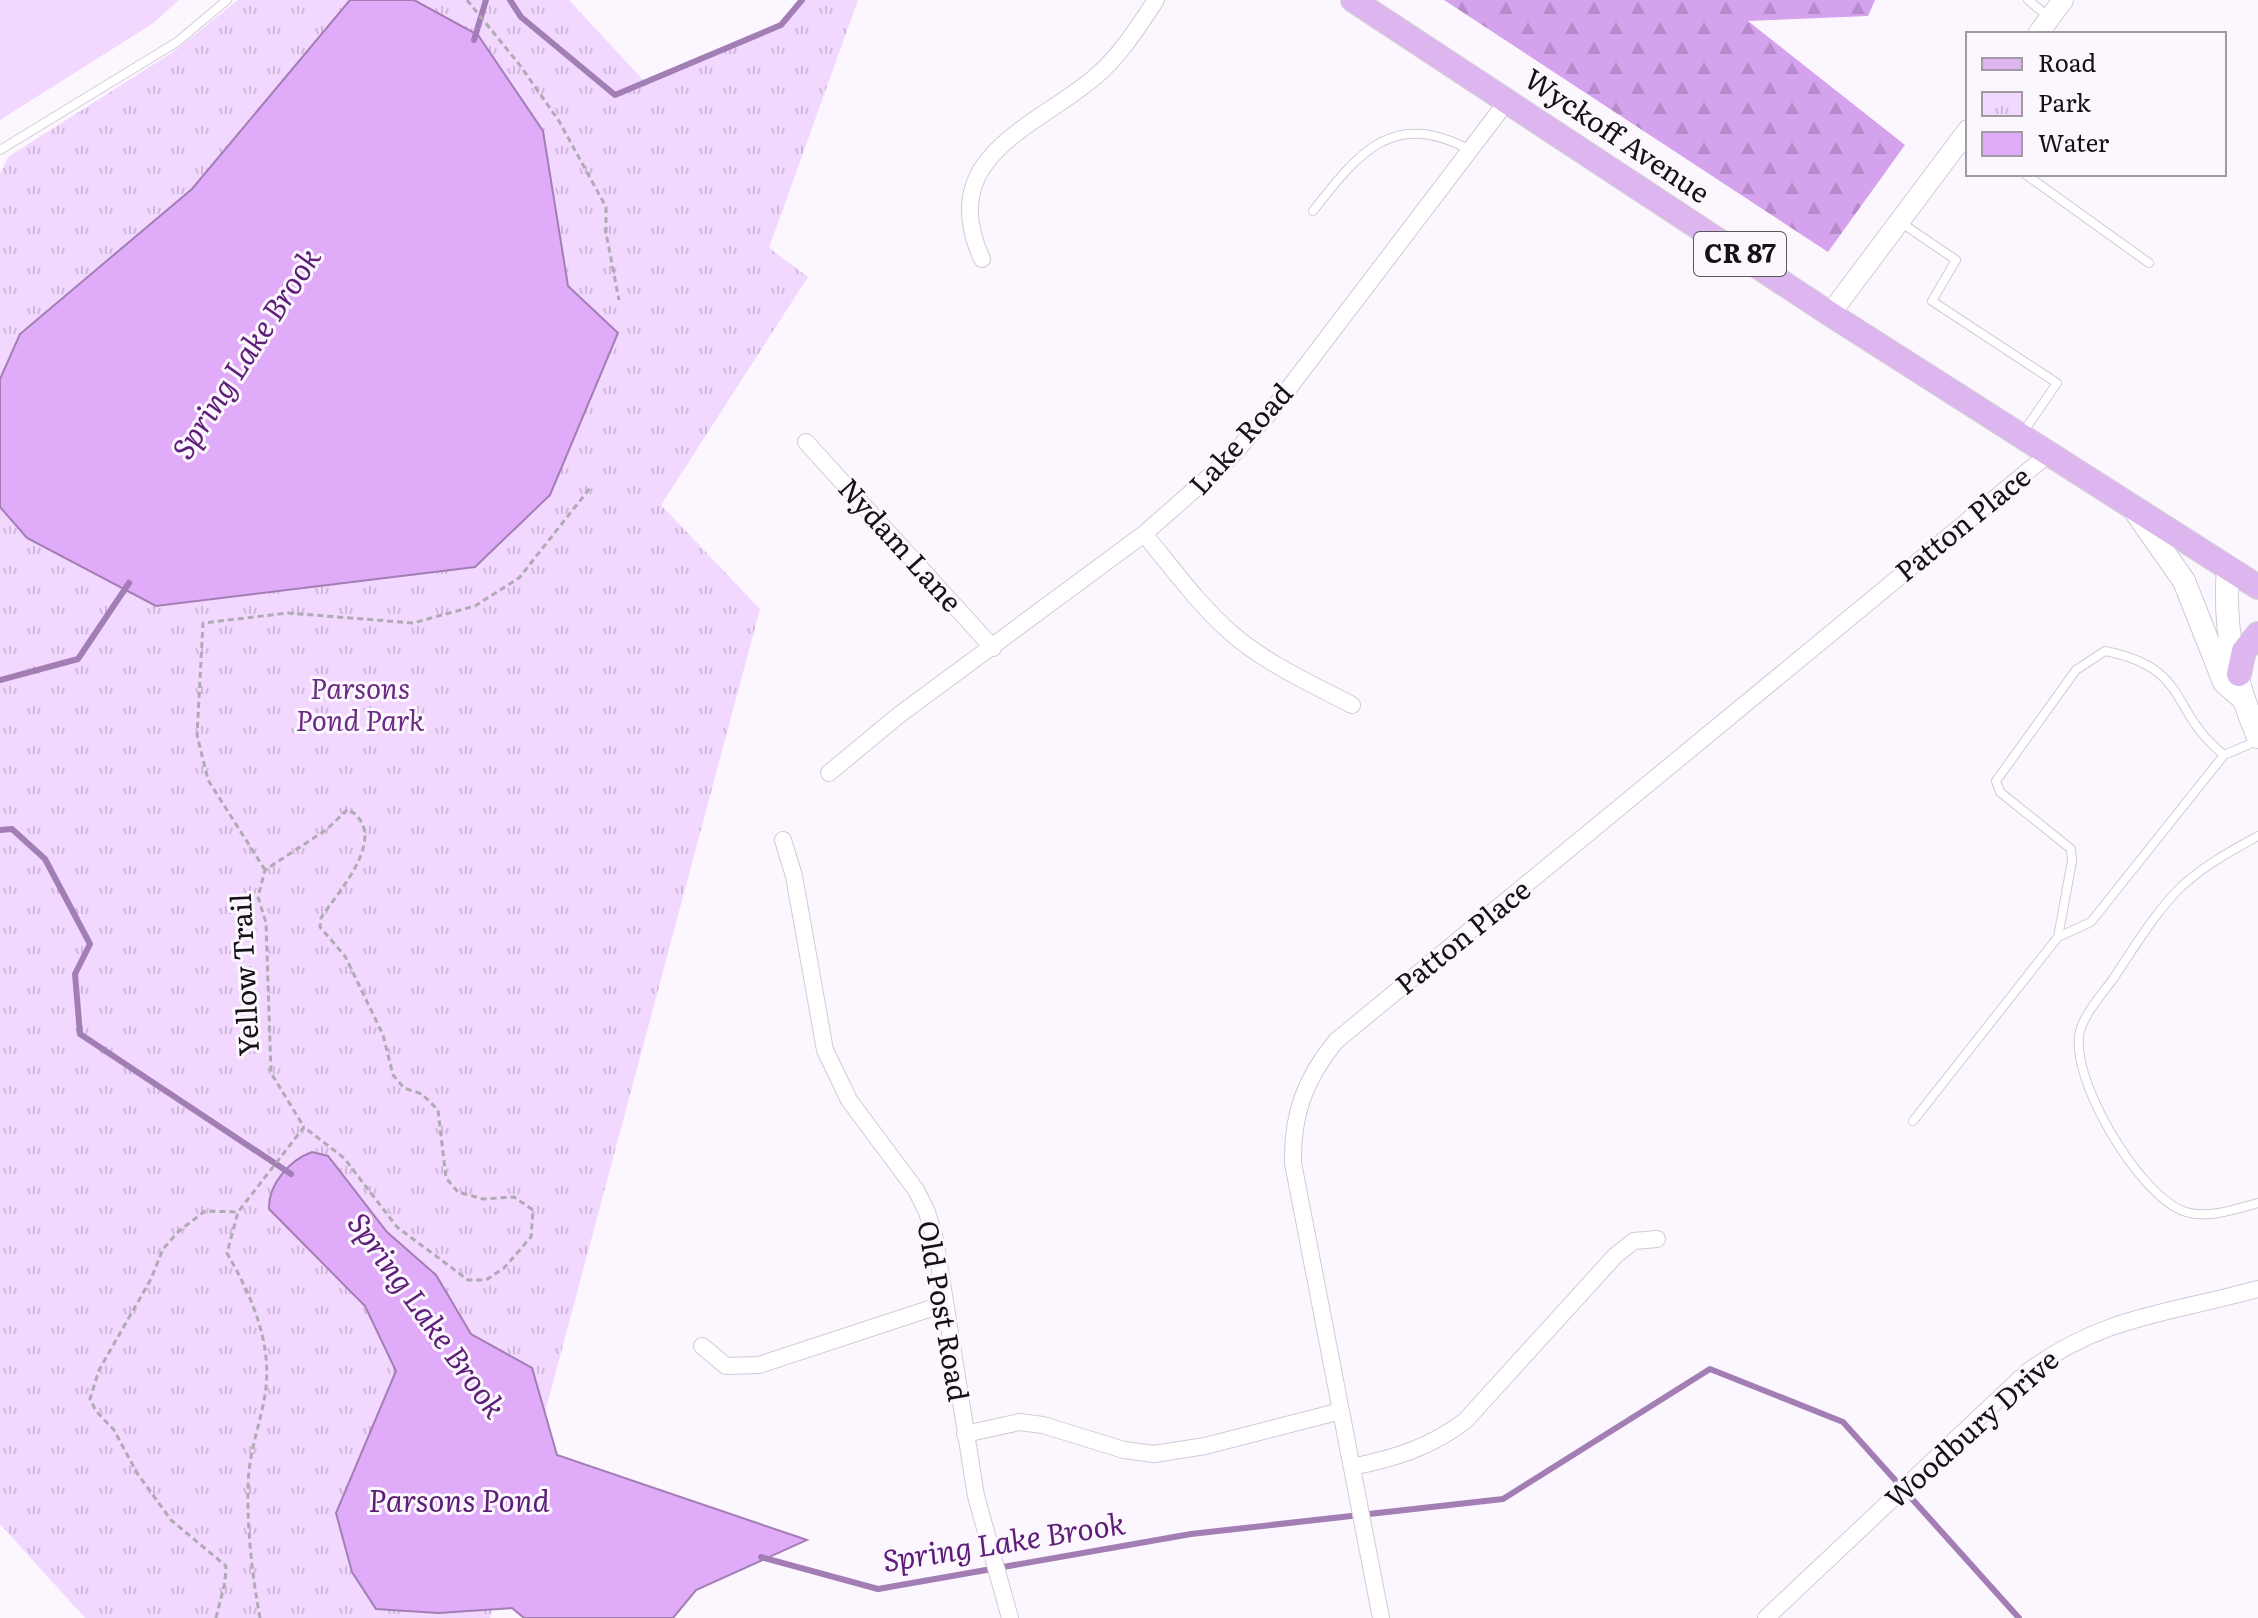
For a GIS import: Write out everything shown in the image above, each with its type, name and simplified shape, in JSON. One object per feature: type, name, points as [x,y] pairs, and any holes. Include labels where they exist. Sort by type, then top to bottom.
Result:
[{"type":"main road","name":"Wyckoff Avenue","points":[[1353,0],[1830,314],[2051,452],[2228,568],[2225,604],[2227,641],[2258,738]]},
{"type":"main road","name":"Wyckoff Avenue","points":[[2130,504],[2184,581],[2224,682],[2240,686]]},
{"type":"main road","points":[[2228,568],[2258,587]]},
{"type":"main road","points":[[2240,686],[2244,651],[2258,634]]},
{"type":"street","points":[[982,259],[972,227],[972,204],[986,161],[1017,129],[1070,99],[1099,74],[1125,45],[1156,0]]},
{"type":"street","points":[[2044,26],[2063,0]]},
{"type":"street","name":"Lake Road","points":[[829,773],[907,709],[1144,534],[1229,459],[1273,409],[1508,100]]},
{"type":"street","points":[[1830,314],[1966,134]]},
{"type":"street","name":"Nydam Lane","points":[[806,442],[993,648]]},
{"type":"street","name":"Patton Place","points":[[1381,1618],[1293,1163],[1296,1114],[1304,1087],[1336,1041],[2051,452]]},
{"type":"street","points":[[1144,534],[1204,607],[1231,633],[1260,654],[1352,705]]},
{"type":"street","name":"Old Post Road","points":[[783,840],[794,876],[825,1050],[849,1100],[916,1190],[935,1239],[965,1434],[984,1529],[1010,1618]]},
{"type":"street","points":[[1352,1467],[1393,1459],[1443,1437],[1465,1421],[1616,1255],[1634,1241],[1657,1239]]},
{"type":"street","name":"Woodbury Drive","points":[[1766,1618],[2026,1373],[2053,1353],[2086,1334],[2122,1321],[2258,1289]]},
{"type":"street","points":[[702,1346],[726,1366],[759,1365],[944,1304]]},
{"type":"street","points":[[965,1434],[999,1424],[1020,1422],[1043,1425],[1124,1450],[1154,1454],[1205,1446],[1341,1411]]},
{"type":"lane","points":[[0,150],[177,42],[227,0]]},
{"type":"lane","points":[[2028,0],[2044,26]]},
{"type":"lane","points":[[1313,211],[1374,146],[1392,135],[1441,135],[1470,150]]},
{"type":"lane","points":[[2028,176],[2149,263]]},
{"type":"lane","points":[[1899,222],[1956,260],[1932,301],[2057,383],[2022,434]]},
{"type":"lane","points":[[2058,937],[2072,861],[2071,849],[2000,792],[1996,781],[2076,670],[2105,651],[2134,657],[2163,673],[2181,698],[2194,727],[2224,755]]},
{"type":"lane","points":[[1913,1121],[2058,937],[2091,922],[2224,755],[2258,738]]},
{"type":"lane","points":[[2258,836],[2211,862],[2180,888],[2080,1029],[2079,1052],[2082,1075],[2107,1123],[2138,1172],[2162,1198],[2184,1212],[2206,1215],[2258,1203]]},
{"type":"path","points":[[467,0],[519,64],[559,121],[606,207],[606,233],[619,300]]},
{"type":"path","points":[[265,870],[208,780],[197,735],[203,623],[288,613],[413,623],[475,606],[519,578],[590,488]]},
{"type":"path","name":"Yellow Trail","points":[[348,809],[356,814],[366,832],[360,862],[321,918],[320,927],[345,956],[383,1035],[393,1075],[404,1088],[422,1094],[438,1110],[446,1178],[458,1192],[483,1199],[514,1197],[533,1210],[531,1237],[486,1280],[468,1280],[397,1227],[344,1158],[304,1127],[271,1073],[266,923],[258,897],[265,870],[326,830],[342,811],[348,809]]},
{"type":"path","points":[[260,1618],[248,1498],[253,1442],[266,1387],[266,1359],[251,1299],[227,1253],[238,1212],[304,1127]]},
{"type":"path","points":[[216,1618],[226,1566],[171,1520],[154,1499],[114,1430],[96,1411],[90,1399],[99,1370],[151,1279],[163,1249],[179,1231],[205,1211],[238,1212]]},
{"type":"green space","points":[[0,0],[179,0],[152,24],[0,120]]},
{"type":"green space","name":"Parsons Pond Park","points":[[238,0],[569,0],[645,82],[781,25],[802,0],[858,0],[769,248],[808,277],[661,505],[760,609],[490,1618],[85,1618],[0,1524],[0,174],[8,157],[173,52]]},
{"type":"green space","points":[[1444,0],[1875,0],[1868,16],[1748,21],[1905,145],[1828,252]]},
{"type":"water","points":[[350,0],[414,0],[478,35],[543,131],[568,286],[618,333],[550,495],[475,567],[156,606],[27,538],[0,507],[0,379],[20,334],[192,189]]},
{"type":"water","name":"Parsons Pond","points":[[312,1152],[328,1156],[387,1232],[436,1275],[471,1334],[532,1368],[557,1455],[807,1540],[696,1590],[673,1618],[524,1618],[512,1608],[438,1613],[376,1609],[352,1572],[336,1513],[396,1371],[365,1306],[269,1209],[272,1191],[282,1174]]},
{"type":"waterway","name":"Spring Lake Brook","points":[[474,40],[486,0]]},
{"type":"waterway","points":[[510,0],[521,17],[615,95],[781,25],[802,0]]},
{"type":"waterway","name":"Spring Lake Brook","points":[[0,680],[78,659],[129,583]]},
{"type":"waterway","name":"Spring Lake Brook","points":[[0,830],[12,829],[45,859],[90,944],[75,974],[80,1034],[291,1174]]},
{"type":"waterway","name":"Spring Lake Brook","points":[[761,1557],[878,1589],[1191,1534],[1503,1499],[1710,1369],[1843,1422],[2019,1618]]}]
